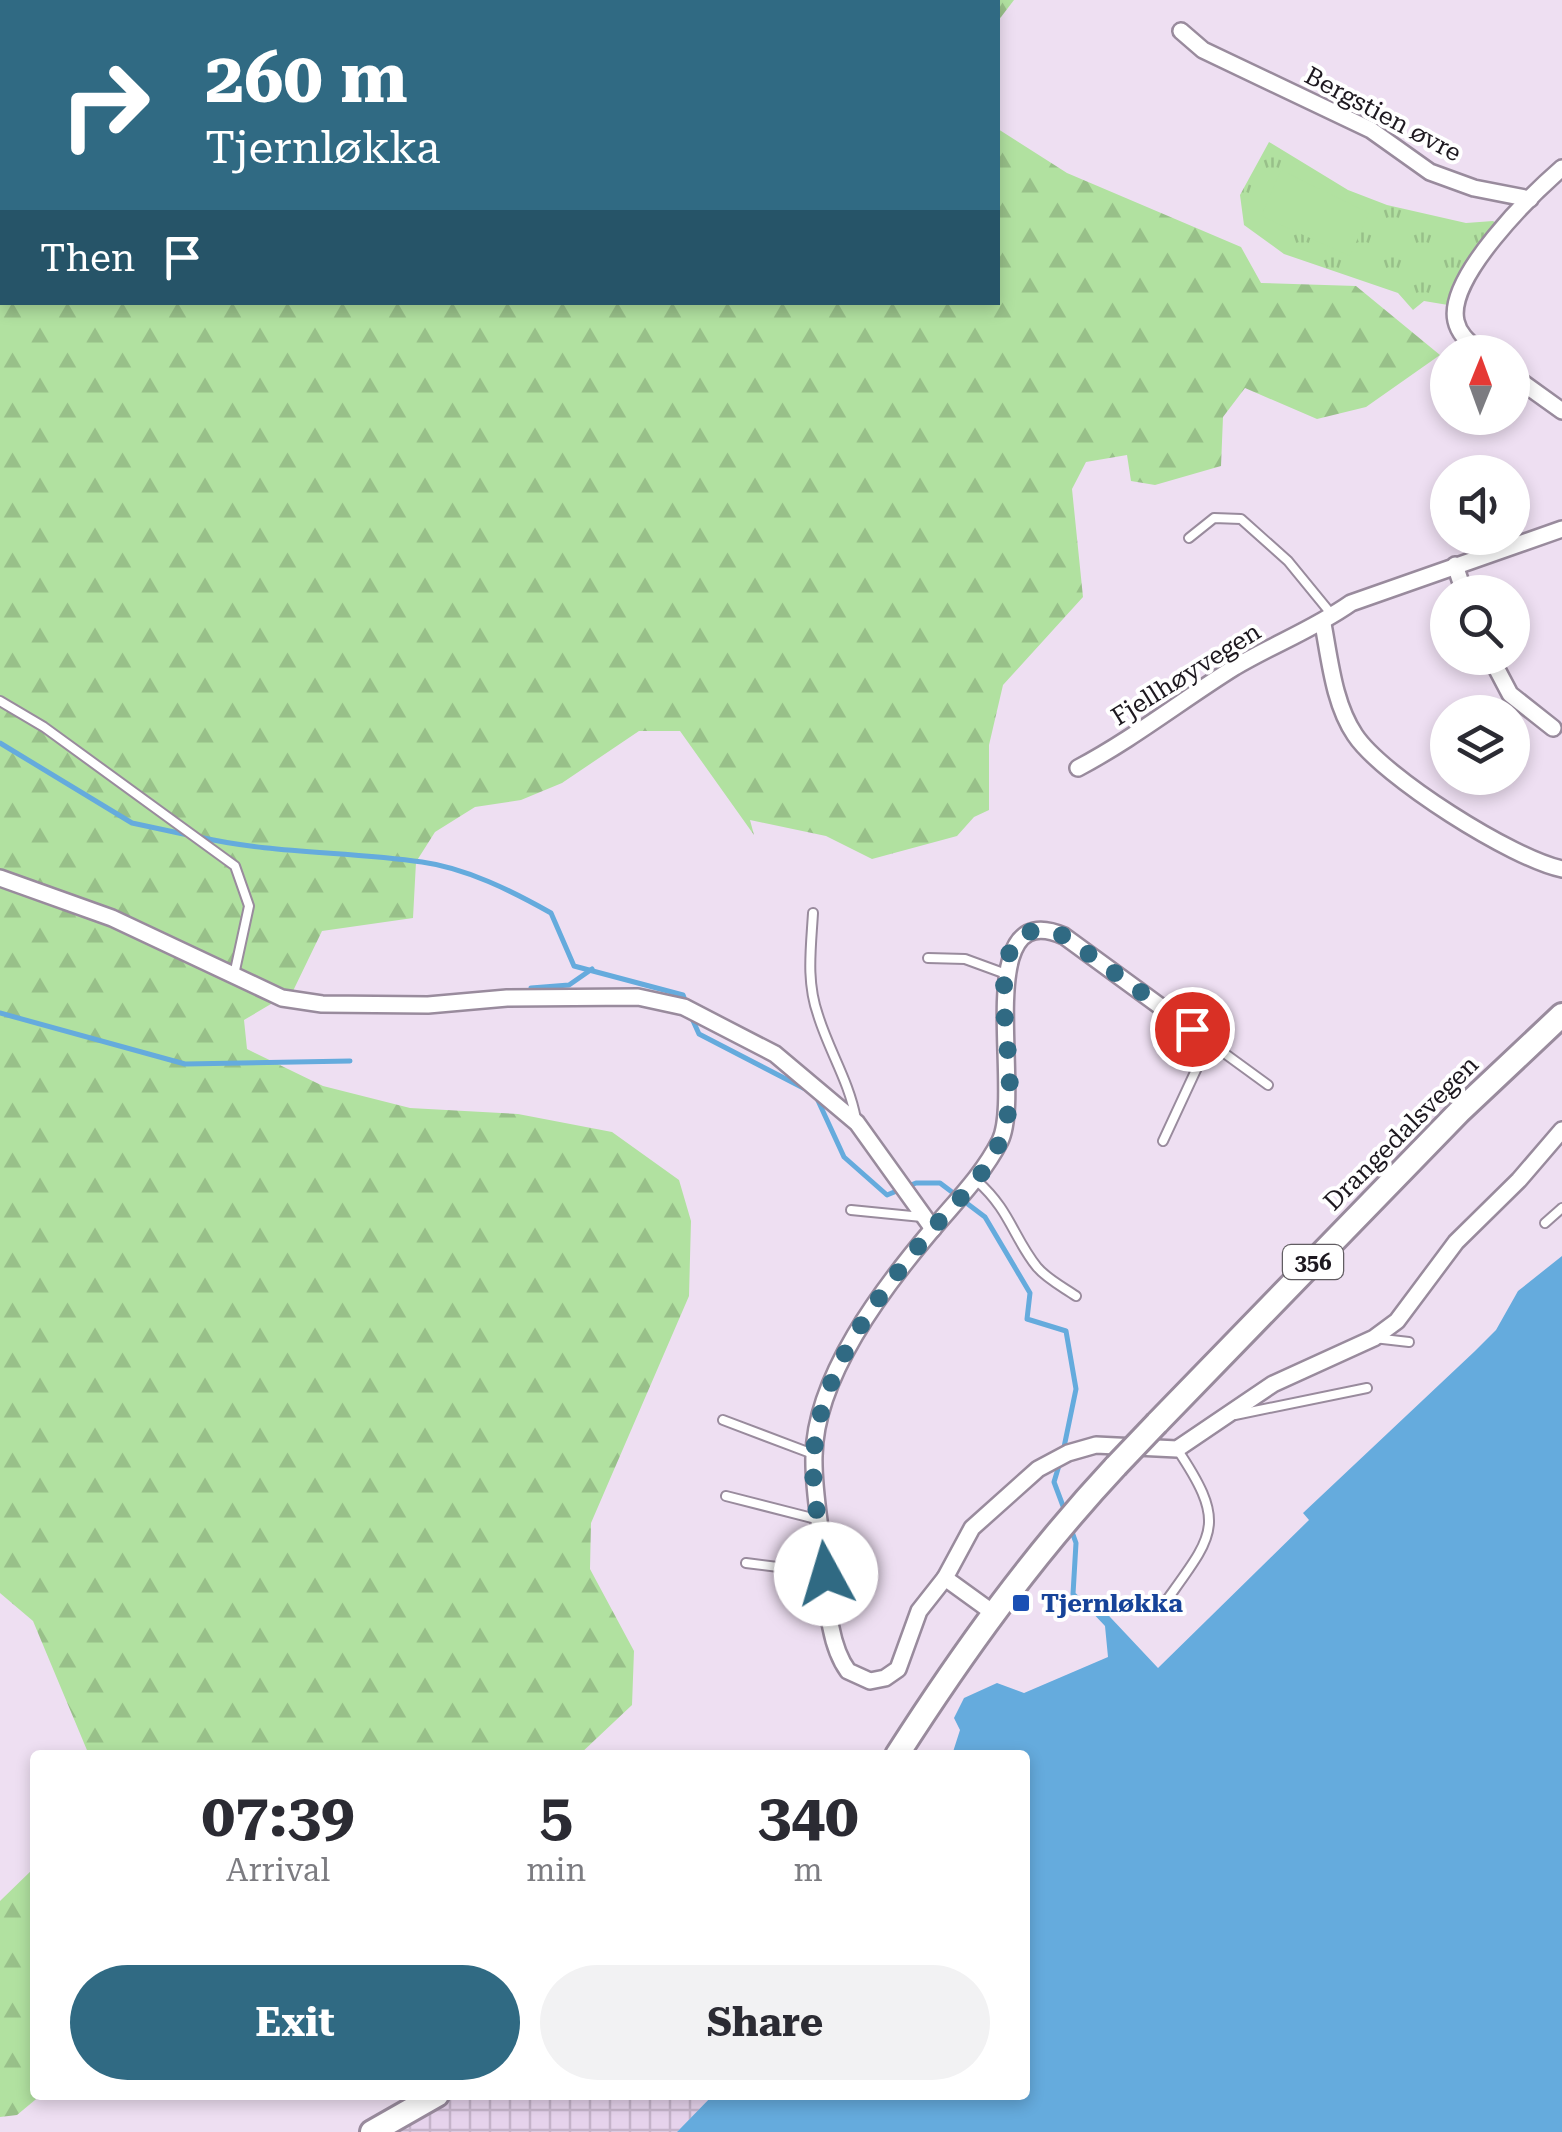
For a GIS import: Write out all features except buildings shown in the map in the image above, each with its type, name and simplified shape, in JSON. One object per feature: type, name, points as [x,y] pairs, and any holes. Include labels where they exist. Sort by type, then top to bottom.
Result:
[{"type":"main road","name":"Drangedalsvegen","points":[[992,1612],[1157,1422],[1459,1112],[1562,1015]]},
{"type":"main road","name":"356","points":[[900,1750],[992,1612]]},
{"type":"main road","points":[[372,2132],[429,2100]]},
{"type":"street","name":"Bergstien øvre","points":[[1181,30],[1203,50],[1371,130],[1430,172],[1474,188],[1530,199]]},
{"type":"street","points":[[1466,335],[1457,325],[1457,302],[1475,264],[1562,168]]},
{"type":"street","points":[[1530,388],[1562,412]]},
{"type":"street","name":"Fjellhøyvegen","points":[[1078,768],[1116,748],[1244,662],[1382,589],[1562,529]]},
{"type":"street","points":[[1455,565],[1458,575]]},
{"type":"street","points":[[1328,620],[1340,702],[1365,749],[1435,802],[1513,850],[1562,868]]},
{"type":"street","points":[[1499,675],[1510,694],[1553,728]]},
{"type":"street","points":[[0,878],[112,918],[282,998],[322,1004],[638,997],[684,1007],[776,1054],[856,1123],[927,1223]]},
{"type":"street","points":[[1209,1042],[1064,936],[1048,929],[1032,930],[1014,941],[1006,974],[1009,1110],[1002,1138],[976,1181],[927,1223],[867,1314],[829,1393],[814,1454],[826,1574],[840,1661],[856,1678],[885,1678],[898,1669],[919,1611],[944,1578],[972,1528],[1004,1495],[1068,1452],[1115,1443],[1178,1449],[1273,1384],[1374,1338],[1396,1321],[1456,1242],[1562,1130]]},
{"type":"street","points":[[944,1578],[992,1612]]},
{"type":"lane","points":[[1188,538],[1214,518],[1241,518],[1288,561],[1328,620]]},
{"type":"lane","points":[[0,701],[44,727],[235,866],[249,906],[233,978]]},
{"type":"lane","points":[[813,913],[809,976],[817,1014],[850,1086],[856,1123]]},
{"type":"lane","points":[[928,958],[965,959],[1006,974]]},
{"type":"lane","points":[[1162,1141],[1209,1042],[1268,1084]]},
{"type":"lane","points":[[976,1181],[995,1197],[1036,1266],[1076,1296]]},
{"type":"lane","points":[[1545,1223],[1562,1208]]},
{"type":"lane","points":[[851,1210],[927,1223]]},
{"type":"lane","points":[[1374,1338],[1409,1342]]},
{"type":"lane","points":[[1229,1415],[1368,1388]]},
{"type":"lane","points":[[723,1420],[814,1454]]},
{"type":"lane","points":[[1164,1604],[1201,1552],[1210,1529],[1202,1486],[1178,1449]]},
{"type":"lane","points":[[726,1496],[820,1520]]},
{"type":"lane","points":[[746,1563],[826,1574]]},
{"type":"shaded area","points":[[446,2100],[708,2100],[677,2132],[392,2132]]},
{"type":"green space","points":[[1000,0],[1014,0],[1000,18]]},
{"type":"green space","points":[[1000,130],[1067,173],[1241,247],[1261,283],[1356,286],[1430,347],[1430,362],[1366,407],[1317,419],[1245,388],[1223,417],[1221,466],[1155,485],[1131,481],[1127,455],[1086,462],[1072,489],[1083,597],[1003,685],[989,745],[989,810],[974,817],[957,836],[872,859],[826,836],[750,820],[754,835],[680,731],[639,731],[562,783],[521,800],[475,807],[435,832],[416,862],[413,918],[322,931],[293,991],[244,1020],[247,1049],[323,1086],[410,1108],[518,1114],[612,1132],[679,1180],[691,1221],[689,1296],[591,1523],[590,1569],[634,1651],[632,1705],[584,1750],[87,1750],[33,1621],[0,1593],[0,305],[1000,305]]},
{"type":"green space","points":[[1269,142],[1348,190],[1387,205],[1466,223],[1493,221],[1500,226],[1459,280],[1448,305],[1424,301],[1413,310],[1398,293],[1284,254],[1244,225],[1240,195]]},
{"type":"green space","points":[[1281,170],[1369,213],[1350,256],[1261,216]]},
{"type":"green space","points":[[30,1872],[30,2100],[35,2100],[17,2115],[0,2117],[0,1901]]},
{"type":"water","points":[[1562,1256],[1562,2132],[677,2132],[708,2100],[1030,2100],[1030,1750],[954,1750],[960,1730],[954,1718],[964,1698],[997,1683],[1024,1693],[1108,1657],[1105,1626],[1088,1608],[1095,1601],[1158,1668],[1309,1520],[1303,1513],[1496,1330],[1518,1291]]},
{"type":"waterway","points":[[0,743],[132,823],[188,835]]},
{"type":"waterway","points":[[199,837],[255,847],[422,862],[472,875],[551,913],[574,966],[683,995],[686,1003]]},
{"type":"waterway","points":[[531,988],[569,985],[592,969]]},
{"type":"waterway","points":[[0,1013],[185,1064],[350,1061]]},
{"type":"waterway","points":[[690,1014],[699,1034],[815,1094],[844,1157],[887,1195],[916,1183],[940,1183],[985,1217],[1030,1293],[1027,1319],[1066,1331],[1076,1389],[1063,1452]]},
{"type":"waterway","points":[[1060,1462],[1054,1482],[1066,1514]]},
{"type":"waterway","points":[[1071,1529],[1076,1543],[1073,1594],[1088,1608]]},
{"type":"place","name":"Tjernløkka","points":[[1021,1603]]},
{"type":"route","points":[[826,1574],[814,1454],[829,1393],[867,1314],[976,1181],[1002,1138],[1009,1110],[1006,974],[1014,941],[1032,930],[1048,929],[1064,936],[1192,1029]]}]
